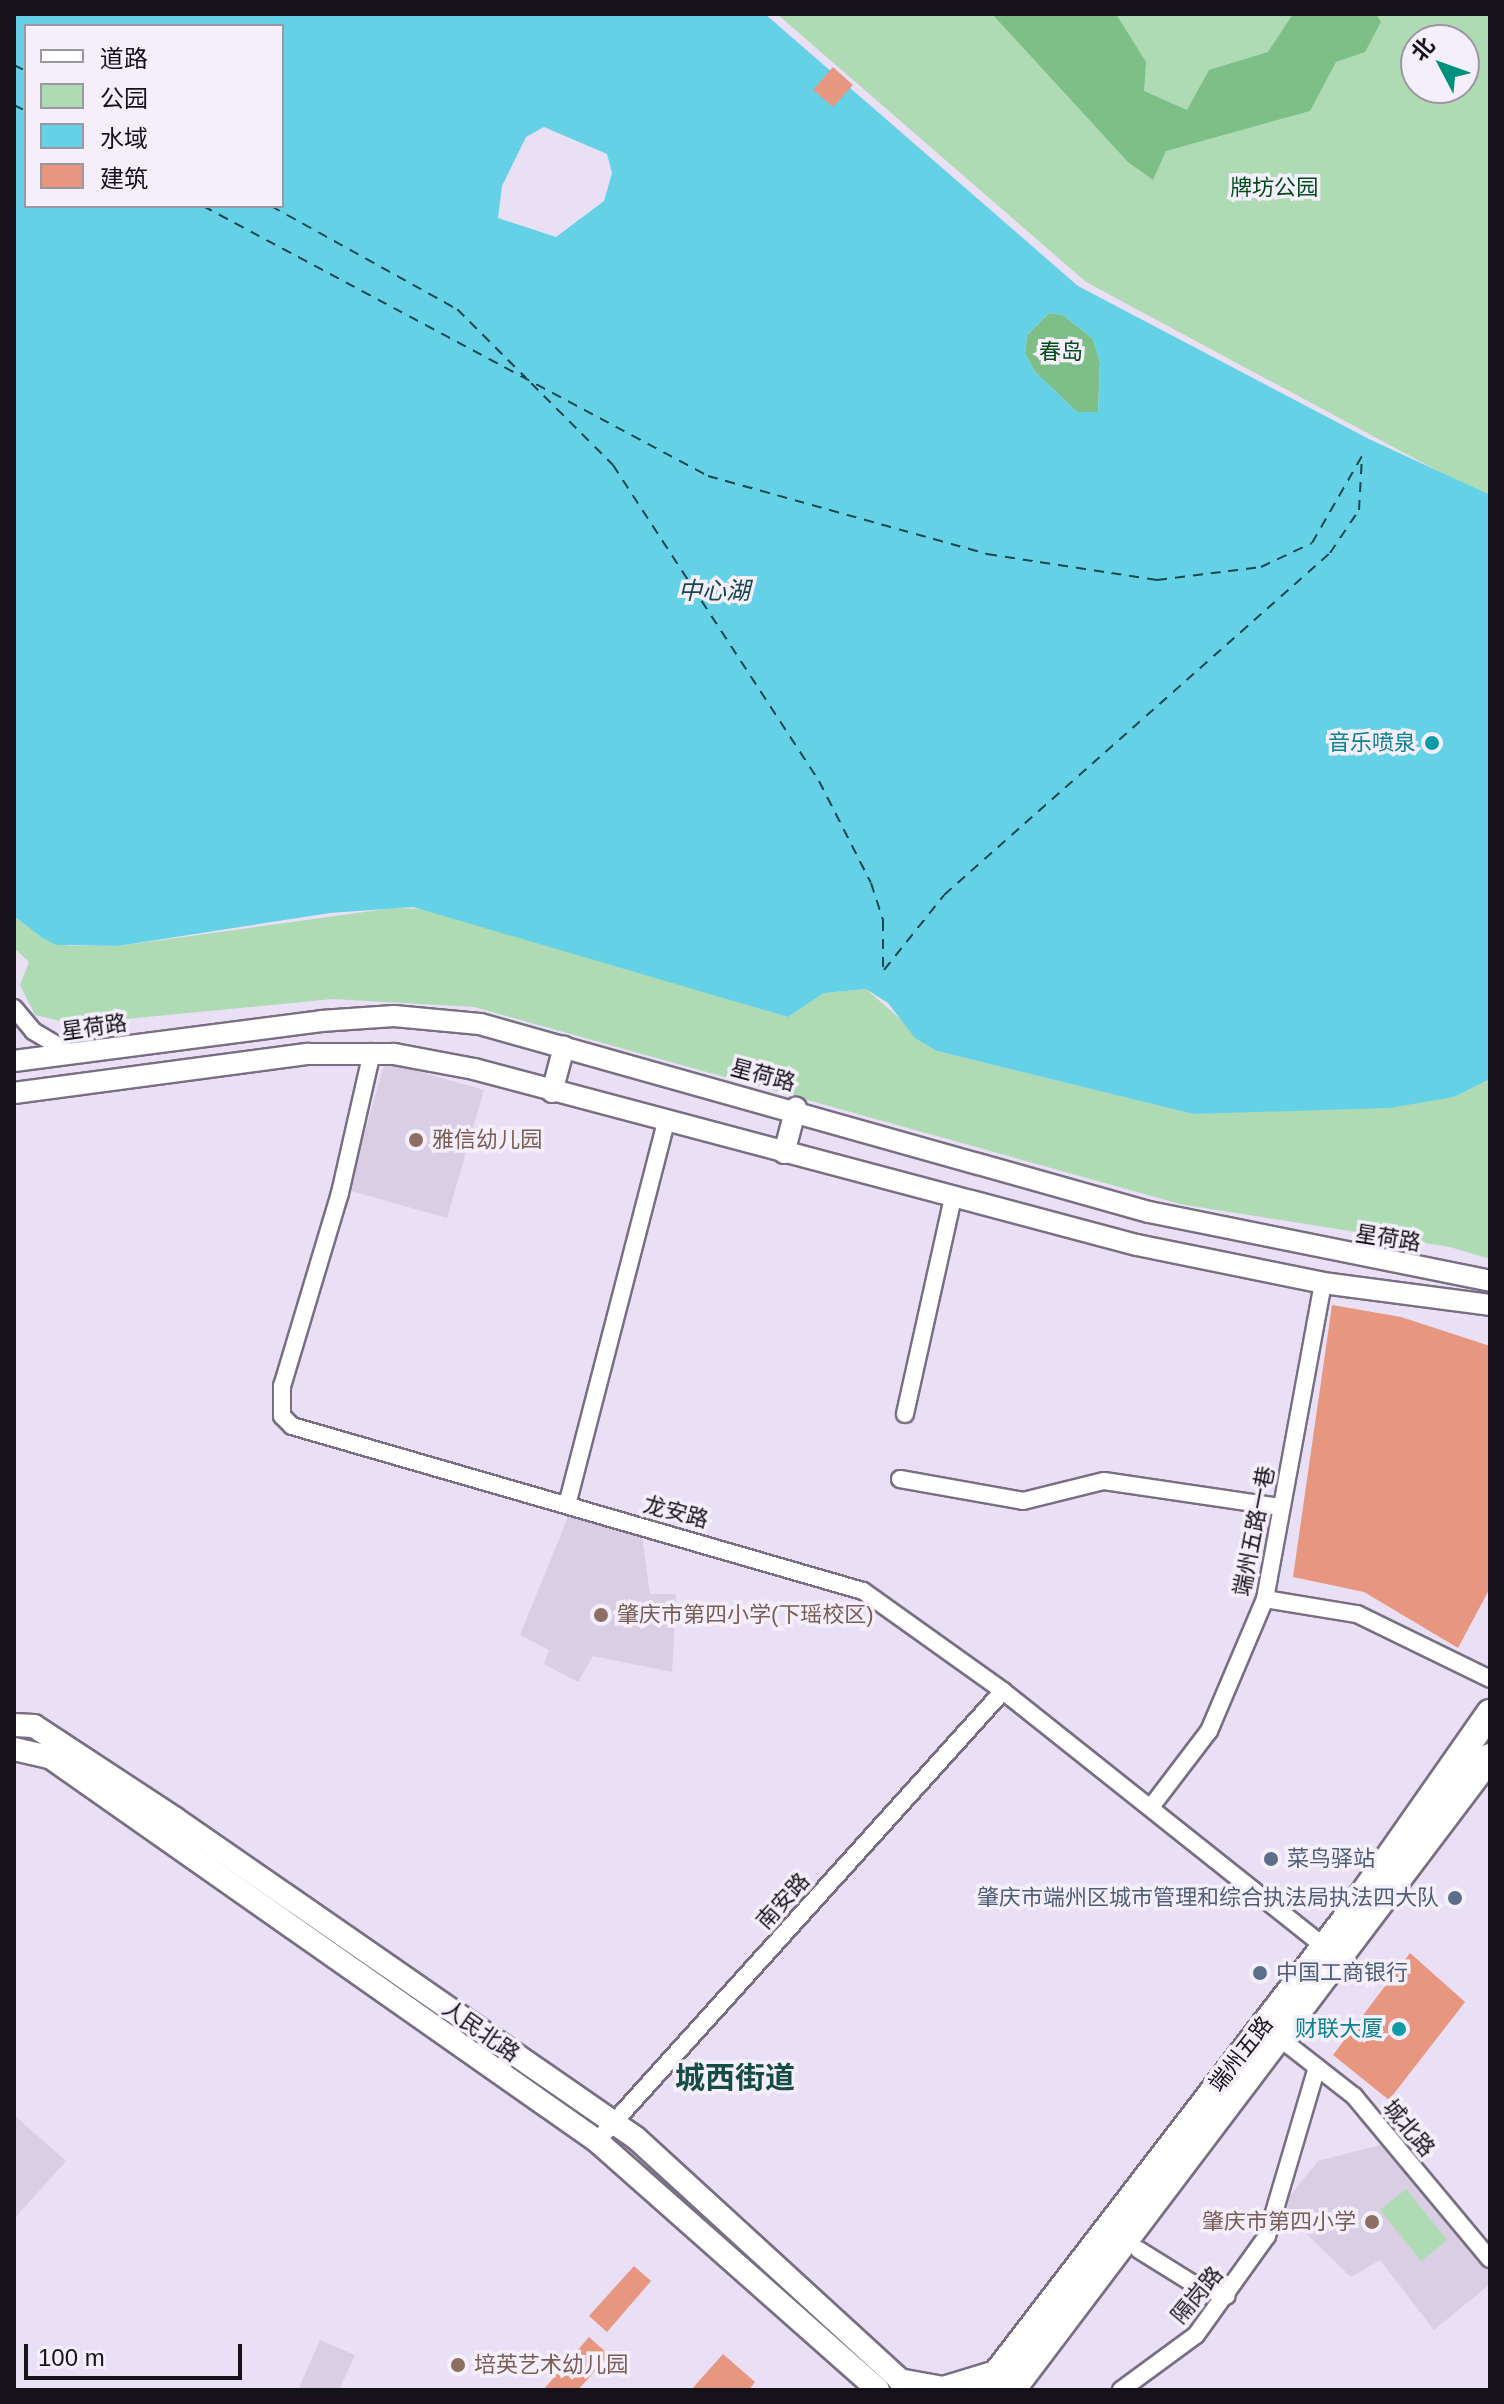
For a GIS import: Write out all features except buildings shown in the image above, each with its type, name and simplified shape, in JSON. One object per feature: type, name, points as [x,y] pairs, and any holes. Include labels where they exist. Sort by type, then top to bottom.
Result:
[{"type":"main road","name":"端州五路","points":[[984,2390],[1012,2383],[1281,2039],[1340,1960],[1490,1713]]},
{"type":"main road","name":"人民北路","points":[[14,1725],[34,1726],[174,1818],[613,2122],[905,2385]]},
{"type":"main road","name":"人民北路","points":[[20,1749],[74,1774],[597,2141],[878,2390]]},
{"type":"main road","name":"端州五路","points":[[1012,2383],[1340,1960],[1460,1820],[1490,1757]]},
{"type":"main road","points":[[905,2385],[943,2388],[1012,2383]]},
{"type":"street","points":[[14,1008],[33,1031],[72,1054]]},
{"type":"street","name":"星荷路","points":[[14,1061],[394,1016],[480,1024],[796,1108],[1149,1212],[1490,1281]]},
{"type":"street","points":[[552,1092],[564,1047]]},
{"type":"street","points":[[14,1093],[218,1064],[372,1052],[474,1069],[953,1197],[1323,1283],[1488,1306]]},
{"type":"street","name":"龙安路","points":[[372,1052],[340,1193],[282,1386],[282,1416],[310,1434],[835,1579],[863,1591],[1003,1691],[1340,1960]]},
{"type":"street","points":[[784,1153],[796,1108]]},
{"type":"street","points":[[567,1505],[666,1122]]},
{"type":"street","points":[[905,1414],[953,1197]]},
{"type":"street","name":"端州五路一巷","points":[[1151,1807],[1209,1731],[1265,1599],[1323,1283]]},
{"type":"street","points":[[900,1479],[1023,1501],[1104,1481],[1281,1507]]},
{"type":"street","points":[[1265,1599],[1357,1614],[1490,1679]]},
{"type":"street","name":"南安路","points":[[597,2141],[1003,1691]]},
{"type":"street","name":"城北路","points":[[1281,2039],[1354,2096],[1490,2259]]},
{"type":"street","name":"隔岗路","points":[[1121,2390],[1196,2335],[1227,2296],[1267,2236],[1317,2067]]},
{"type":"street","points":[[1139,2250],[1192,2283],[1227,2296]]},
{"type":"shaded area","name":"雅信幼儿园","points":[[385,1062],[484,1090],[447,1218],[348,1190]]},
{"type":"shaded area","name":"肇庆市第四小学(下瑶校区)","points":[[568,1517],[642,1536],[650,1594],[676,1594],[672,1672],[593,1656],[578,1682],[544,1664],[549,1650],[520,1635]]},
{"type":"shaded area","points":[[14,2115],[66,2161],[14,2219]]},
{"type":"shaded area","name":"肇庆市第四小学","points":[[1388,2143],[1490,2271],[1490,2284],[1434,2330],[1380,2260],[1351,2277],[1280,2208],[1318,2161]]},
{"type":"shaded area","points":[[320,2340],[355,2355],[339,2390],[298,2390]]},
{"type":"green space","name":"牌坊公园","points":[[777,14],[1490,14],[1490,499],[1086,282]]},
{"type":"green space","points":[[992,14],[1116,14],[1146,62],[1144,91],[1187,110],[1209,70],[1268,52],[1293,14],[1376,14],[1381,22],[1365,52],[1336,62],[1310,111],[1166,151],[1153,180],[1128,162]]},
{"type":"green space","name":"春岛","points":[[1049,313],[1063,315],[1093,339],[1100,363],[1098,412],[1077,412],[1035,372],[1025,353],[1027,335]]},
{"type":"green space","points":[[393,908],[432,909],[788,1017],[824,993],[866,989],[937,1051],[1193,1114],[1454,1097],[1490,1079],[1490,1259],[1450,1247],[1180,1204],[474,1007],[333,999],[74,1024],[35,1015],[20,985],[29,962],[14,948],[14,916],[41,937],[69,946],[118,946]]},
{"type":"green space","points":[[1406,2189],[1447,2240],[1421,2261],[1380,2210]]},
{"type":"water","name":"中心湖","points":[[14,14],[765,14],[1078,286],[1369,439],[1490,495],[1490,1079],[1454,1097],[1389,1108],[1193,1114],[937,1051],[915,1038],[888,1003],[866,989],[824,993],[788,1017],[413,907],[330,913],[118,946],[56,945],[14,916]],"holes":[[[544,127],[607,154],[612,173],[604,201],[556,237],[498,218],[502,186],[526,137]],[[1049,313],[1063,315],[1093,339],[1100,363],[1098,412],[1077,412],[1035,372],[1025,353],[1027,335]]]},
{"type":"ferry route","points":[[14,65],[24,70]]},
{"type":"ferry route","points":[[14,105],[24,110]]},
{"type":"ferry route","points":[[207,208],[708,476],[987,554],[1157,580],[1261,567],[1312,543],[1362,456]]},
{"type":"ferry route","points":[[275,208],[457,309],[526,378]]},
{"type":"ferry route","points":[[531,383],[613,465],[819,781],[871,883],[883,921],[883,971]]},
{"type":"ferry route","points":[[884,970],[944,895],[1330,553],[1359,510],[1362,457]]},
{"type":"place","name":"音乐喷泉","points":[[1432,743]]},
{"type":"place","name":"雅信幼儿园","points":[[416,1140]]},
{"type":"place","name":"肇庆市第四小学(下瑶校区)","points":[[601,1615]]},
{"type":"place","name":"菜鸟驿站","points":[[1271,1859]]},
{"type":"place","name":"肇庆市端州区城市管理和综合执法局执法四大队","points":[[1455,1898]]},
{"type":"place","name":"中国工商银行","points":[[1260,1973]]},
{"type":"place","name":"财联大厦","points":[[1399,2029]]},
{"type":"place","name":"肇庆市第四小学","points":[[1372,2222]]},
{"type":"place","name":"培英艺术幼儿园","points":[[458,2365]]},
{"type":"district","name":"城西街道","points":[[735,2078]]}]
